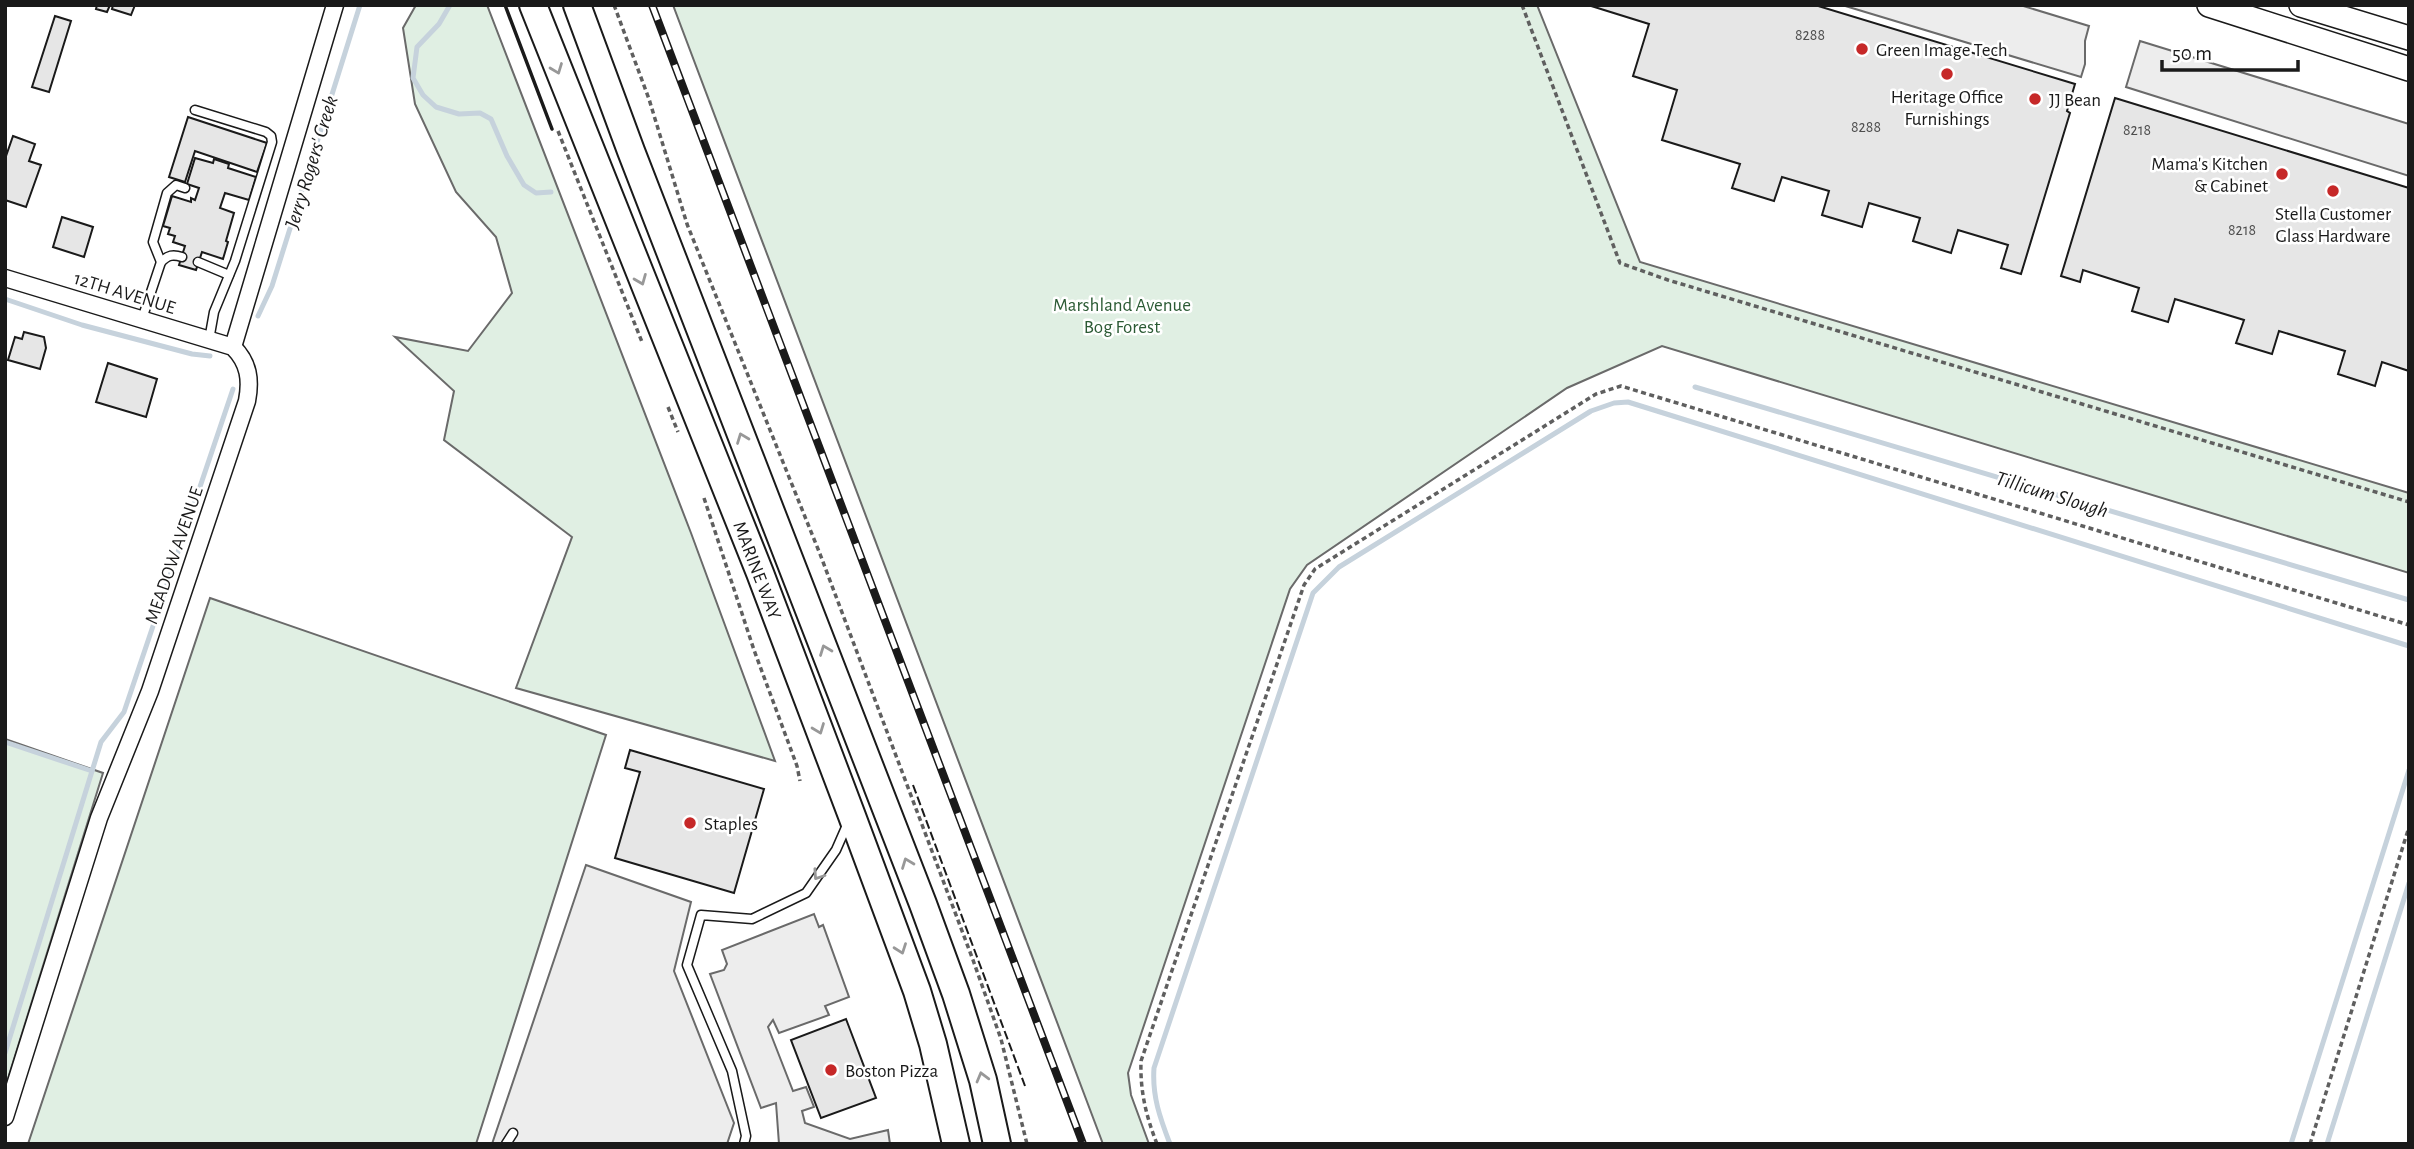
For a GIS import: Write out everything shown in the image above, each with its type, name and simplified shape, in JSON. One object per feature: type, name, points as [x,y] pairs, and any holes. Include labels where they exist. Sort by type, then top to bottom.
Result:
[{"type":"main road","name":"MARINE WAY","points":[[533,5],[636,269],[760,573],[852,816],[917,992],[933,1044],[956,1144]]},
{"type":"main road","name":"MARINE WAY","points":[[577,5],[928,917],[979,1068],[997,1144]]},
{"type":"street","points":[[233,347],[335,5]]},
{"type":"street","points":[[2209,5],[2409,69]]},
{"type":"street","points":[[2301,5],[2409,38]]},
{"type":"street","name":"12TH AVENUE","points":[[5,278],[233,347]]},
{"type":"street","name":"MEADOW AVENUE","points":[[5,1117],[99,818],[150,691],[247,401],[249,375],[246,364],[233,347]]},
{"type":"lane","points":[[195,110],[266,132],[271,136],[272,142],[229,275],[214,312],[209,340]]},
{"type":"lane","points":[[161,262],[153,242],[167,193],[176,185],[185,188]]},
{"type":"lane","points":[[142,319],[161,262],[167,256],[182,257]]},
{"type":"lane","points":[[198,262],[229,275]]},
{"type":"lane","points":[[744,1144],[746,1136],[732,1070],[687,965],[701,915],[752,919],[806,893],[836,850],[852,816]]},
{"type":"lane","points":[[506,1144],[513,1133]]},
{"type":"path","points":[[614,5],[649,99],[687,224],[820,554],[973,960],[1001,1039],[1027,1144]]},
{"type":"path","points":[[1522,5],[1620,263],[1668,280],[2409,502]]},
{"type":"path","points":[[555,125],[647,354]]},
{"type":"path","points":[[1157,1144],[1146,1115],[1140,1085],[1141,1061],[1304,586],[1315,569],[1596,394],[1621,386],[2409,625]]},
{"type":"path","points":[[667,404],[683,442]]},
{"type":"path","points":[[702,492],[800,781]]},
{"type":"path","points":[[2311,1144],[2409,827]]},
{"type":"green space","points":[[416,5],[487,5],[691,533],[775,761],[516,688],[572,537],[444,440],[454,391],[395,337],[468,351],[512,293],[496,237],[456,192],[415,104],[403,28]]},
{"type":"green space","name":"Marshland Avenue Bog Forest","points":[[673,5],[1537,5],[1640,262],[2409,493],[2409,573],[1662,346],[1567,388],[1307,565],[1290,589],[1128,1073],[1131,1095],[1149,1144],[1103,1144]]},
{"type":"green space","points":[[210,598],[606,735],[476,1144],[28,1144]]},
{"type":"green space","points":[[5,739],[103,773],[5,1088]]},
{"type":"shaded area","points":[[1842,5],[2020,5],[2089,26],[2085,41],[2085,64],[2081,77]]},
{"type":"shaded area","points":[[2140,41],[2409,124],[2409,176],[2126,87]]},
{"type":"shaded area","points":[[586,865],[691,902],[674,971],[734,1123],[727,1144],[492,1144]]},
{"type":"shaded area","points":[[814,914],[819,927],[823,925],[849,997],[825,1006],[829,1015],[779,1033],[773,1020],[768,1027],[793,1091],[806,1087],[814,1107],[802,1111],[805,1123],[850,1139],[888,1130],[890,1144],[779,1144],[776,1103],[761,1108],[710,974],[724,970],[727,964],[722,950]]},
{"type":"building","points":[[97,5],[110,5],[107,12],[96,9]]},
{"type":"building","points":[[113,5],[135,5],[131,15],[112,9]]},
{"type":"building","points":[[1588,5],[1815,5],[2075,84],[2067,111],[2070,113],[2021,274],[2001,268],[2008,245],[1958,230],[1951,253],[1913,241],[1920,218],[1869,203],[1862,227],[1822,215],[1829,191],[1782,177],[1774,201],[1732,188],[1740,164],[1662,140],[1677,90],[1633,76],[1649,24]]},
{"type":"building","points":[[55,16],[71,21],[49,92],[32,87]]},
{"type":"building","points":[[2115,98],[2409,188],[2409,371],[2382,362],[2375,386],[2338,374],[2345,351],[2279,331],[2272,354],[2236,343],[2244,320],[2175,299],[2168,322],[2132,311],[2139,288],[2083,270],[2080,282],[2061,276]]},
{"type":"building","points":[[188,117],[267,143],[257,172],[195,151],[185,182],[169,177]]},
{"type":"building","points":[[13,136],[35,144],[29,161],[41,165],[26,207],[5,200],[5,159]]},
{"type":"building","points":[[195,158],[213,163],[214,159],[229,164],[228,168],[256,177],[249,200],[225,193],[220,208],[234,213],[223,259],[202,252],[196,270],[179,265],[185,246],[173,242],[175,236],[168,234],[170,228],[163,226],[172,196],[191,202],[191,198],[195,200],[199,188],[187,184]]},
{"type":"building","points":[[62,217],[93,227],[84,257],[53,247]]},
{"type":"building","points":[[24,332],[44,337],[46,348],[40,369],[8,360],[15,337],[22,339]]},
{"type":"building","points":[[108,363],[157,379],[146,417],[96,402]]},
{"type":"building","name":"Staples","points":[[630,750],[764,789],[734,893],[615,858],[640,772],[625,768]]},
{"type":"building","points":[[846,1019],[876,1098],[821,1118],[791,1040]]},
{"type":"waterway","name":"Jerry Rogers' Creek","points":[[258,316],[272,286],[360,5]]},
{"type":"waterway","points":[[450,5],[439,24],[417,47],[413,78],[423,95],[436,107],[459,114],[480,113],[491,119],[507,156],[524,185],[536,193],[551,192]]},
{"type":"waterway","name":"Jerry Rogers' Creek","points":[[5,299],[82,325],[192,354],[210,356]]},
{"type":"waterway","name":"Tillicum Slough","points":[[1695,387],[2409,600]]},
{"type":"waterway","points":[[5,1053],[101,742],[124,712],[233,389]]},
{"type":"waterway","points":[[1170,1144],[1160,1116],[1154,1068],[1313,593],[1339,567],[1591,411],[1614,403],[1628,402],[2409,646]]},
{"type":"waterway","points":[[5,742],[92,771]]},
{"type":"waterway","points":[[2291,1144],[2409,770]]},
{"type":"waterway","points":[[2327,1144],[2409,883]]},
{"type":"railway","points":[[652,5],[1083,1144]]},
{"type":"fence","points":[[913,785],[1025,1086]]},
{"type":"wall","points":[[505,5],[552,129]]},
{"type":"place","name":"Green Image Tech","points":[[1862,49]]},
{"type":"place","name":"Heritage Office Furnishings","points":[[1947,74]]},
{"type":"place","name":"JJ Bean","points":[[2035,99]]},
{"type":"place","name":"Mama's Kitchen & Cabinet","points":[[2282,174]]},
{"type":"place","name":"Stella Customer Glass Hardware","points":[[2333,191]]},
{"type":"place","name":"Staples","points":[[690,823]]},
{"type":"place","name":"Boston Pizza","points":[[831,1070]]}]
